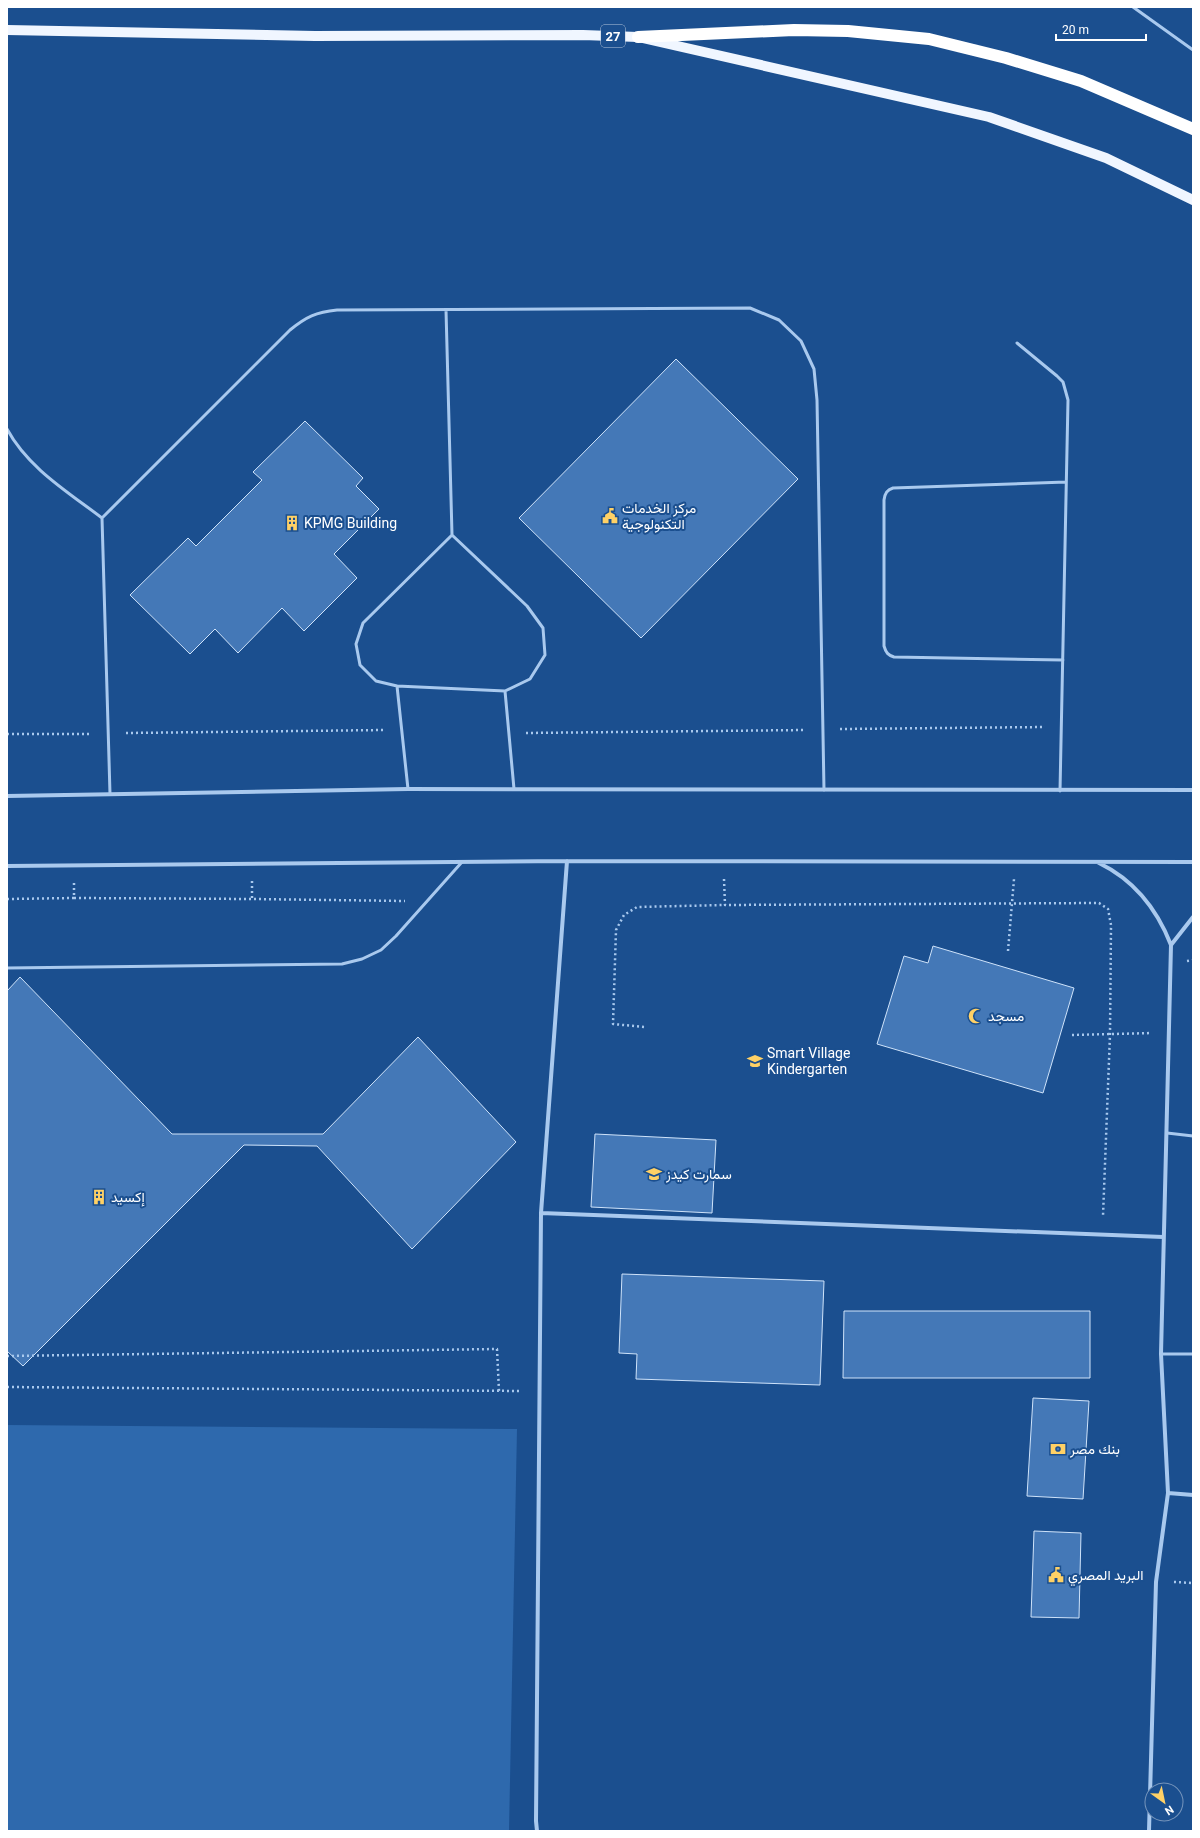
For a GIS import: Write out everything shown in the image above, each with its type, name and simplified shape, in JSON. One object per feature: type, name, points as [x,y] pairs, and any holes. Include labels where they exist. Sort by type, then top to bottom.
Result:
[{"type":"highway","name":"27","points":[[638,37],[801,30],[848,31],[929,39],[1006,58],[1081,81],[1193,129]]},
{"type":"main road","name":"27","points":[[7,30],[315,36],[583,35],[638,37],[989,117],[1106,158],[1193,200]]},
{"type":"street","points":[[7,796],[408,789],[1193,790]]},
{"type":"street","points":[[537,1831],[542,1214],[567,861]]},
{"type":"street","points":[[7,866],[567,861],[1193,862]]},
{"type":"street","points":[[1097,862],[1114,870],[1142,895],[1163,927],[1171,945],[1161,1354],[1168,1493],[1156,1582],[1149,1831]]},
{"type":"street","points":[[1171,945],[1193,917]]},
{"type":"street","points":[[542,1214],[1163,1237]]},
{"type":"street","points":[[1168,1493],[1193,1495]]},
{"type":"lane","points":[[1133,7],[1193,50]]},
{"type":"lane","points":[[110,794],[102,518],[290,330],[304,319],[320,312],[337,310],[750,308],[779,320],[801,341],[814,369],[817,400],[824,790]]},
{"type":"lane","points":[[446,310],[452,535],[527,606],[543,628],[545,655],[530,679],[505,690],[397,686],[376,680],[360,665],[356,644],[363,623],[452,535]]},
{"type":"lane","points":[[1017,343],[1063,382],[1068,400],[1060,791]]},
{"type":"lane","points":[[7,429],[15,444],[35,466],[102,518]]},
{"type":"lane","points":[[1063,660],[889,656],[884,646],[884,500],[888,490],[893,488],[1066,482]]},
{"type":"lane","points":[[397,686],[408,789]]},
{"type":"lane","points":[[505,690],[514,789]]},
{"type":"lane","points":[[7,968],[342,964],[362,959],[380,950],[462,862]]},
{"type":"lane","points":[[1167,1133],[1193,1136]]},
{"type":"lane","points":[[1161,1354],[1193,1354]]},
{"type":"path","points":[[509,733],[1062,727]]},
{"type":"path","points":[[7,734],[402,730]]},
{"type":"path","points":[[723,861],[725,905]]},
{"type":"path","points":[[1008,951],[1015,862]]},
{"type":"path","points":[[252,863],[252,899]]},
{"type":"path","points":[[74,865],[74,898]]},
{"type":"path","points":[[7,899],[74,898],[427,901]]},
{"type":"path","points":[[644,1027],[613,1024],[616,930],[624,914],[637,907],[725,905],[1099,903],[1108,909],[1111,925],[1110,1034],[1102,1235]]},
{"type":"path","points":[[1072,1035],[1168,1033]]},
{"type":"path","points":[[7,1356],[497,1349],[499,1391]]},
{"type":"path","points":[[7,1387],[540,1392]]},
{"type":"shaded area","points":[[7,1425],[517,1429],[509,1831],[7,1831]]},
{"type":"building","name":"مركز الخدمات التكنولوجية","points":[[676,359],[798,479],[641,638],[519,518]]},
{"type":"building","name":"KPMG Building","points":[[305,421],[363,478],[356,486],[379,509],[334,554],[357,578],[304,631],[282,608],[238,653],[215,629],[190,654],[130,595],[188,538],[196,546],[262,480],[253,472]]},
{"type":"building","name":"مسجد","points":[[933,946],[1074,988],[1043,1093],[877,1044],[904,956],[928,963]]},
{"type":"building","name":"إكسيد","points":[[20,977],[172,1134],[323,1134],[418,1037],[516,1142],[412,1249],[317,1146],[244,1145],[23,1366],[7,1351],[7,991]]},
{"type":"building","name":"سمارت كيدز","points":[[595,1134],[716,1140],[712,1213],[591,1207]]},
{"type":"building","points":[[622,1274],[824,1281],[820,1385],[636,1379],[637,1354],[619,1353]]},
{"type":"building","points":[[844,1311],[1090,1311],[1090,1378],[843,1378]]},
{"type":"building","name":"بنك مصر","points":[[1033,1398],[1089,1401],[1083,1499],[1027,1496]]},
{"type":"building","name":"البريد المصري","points":[[1034,1531],[1081,1533],[1079,1618],[1031,1617]]},
{"type":"place","name":"مركز الخدمات التكنولوجية","points":[[610,516]]},
{"type":"place","name":"KPMG Building","points":[[292,523]]},
{"type":"place","name":"مسجد","points":[[976,1016]]},
{"type":"place","name":"Smart Village Kindergarten","points":[[755,1061]]},
{"type":"place","name":"سمارت كيدز","points":[[654,1174]]},
{"type":"place","name":"إكسيد","points":[[99,1197]]},
{"type":"place","name":"بنك مصر","points":[[1058,1449]]},
{"type":"place","name":"البريد المصري","points":[[1056,1575]]}]
